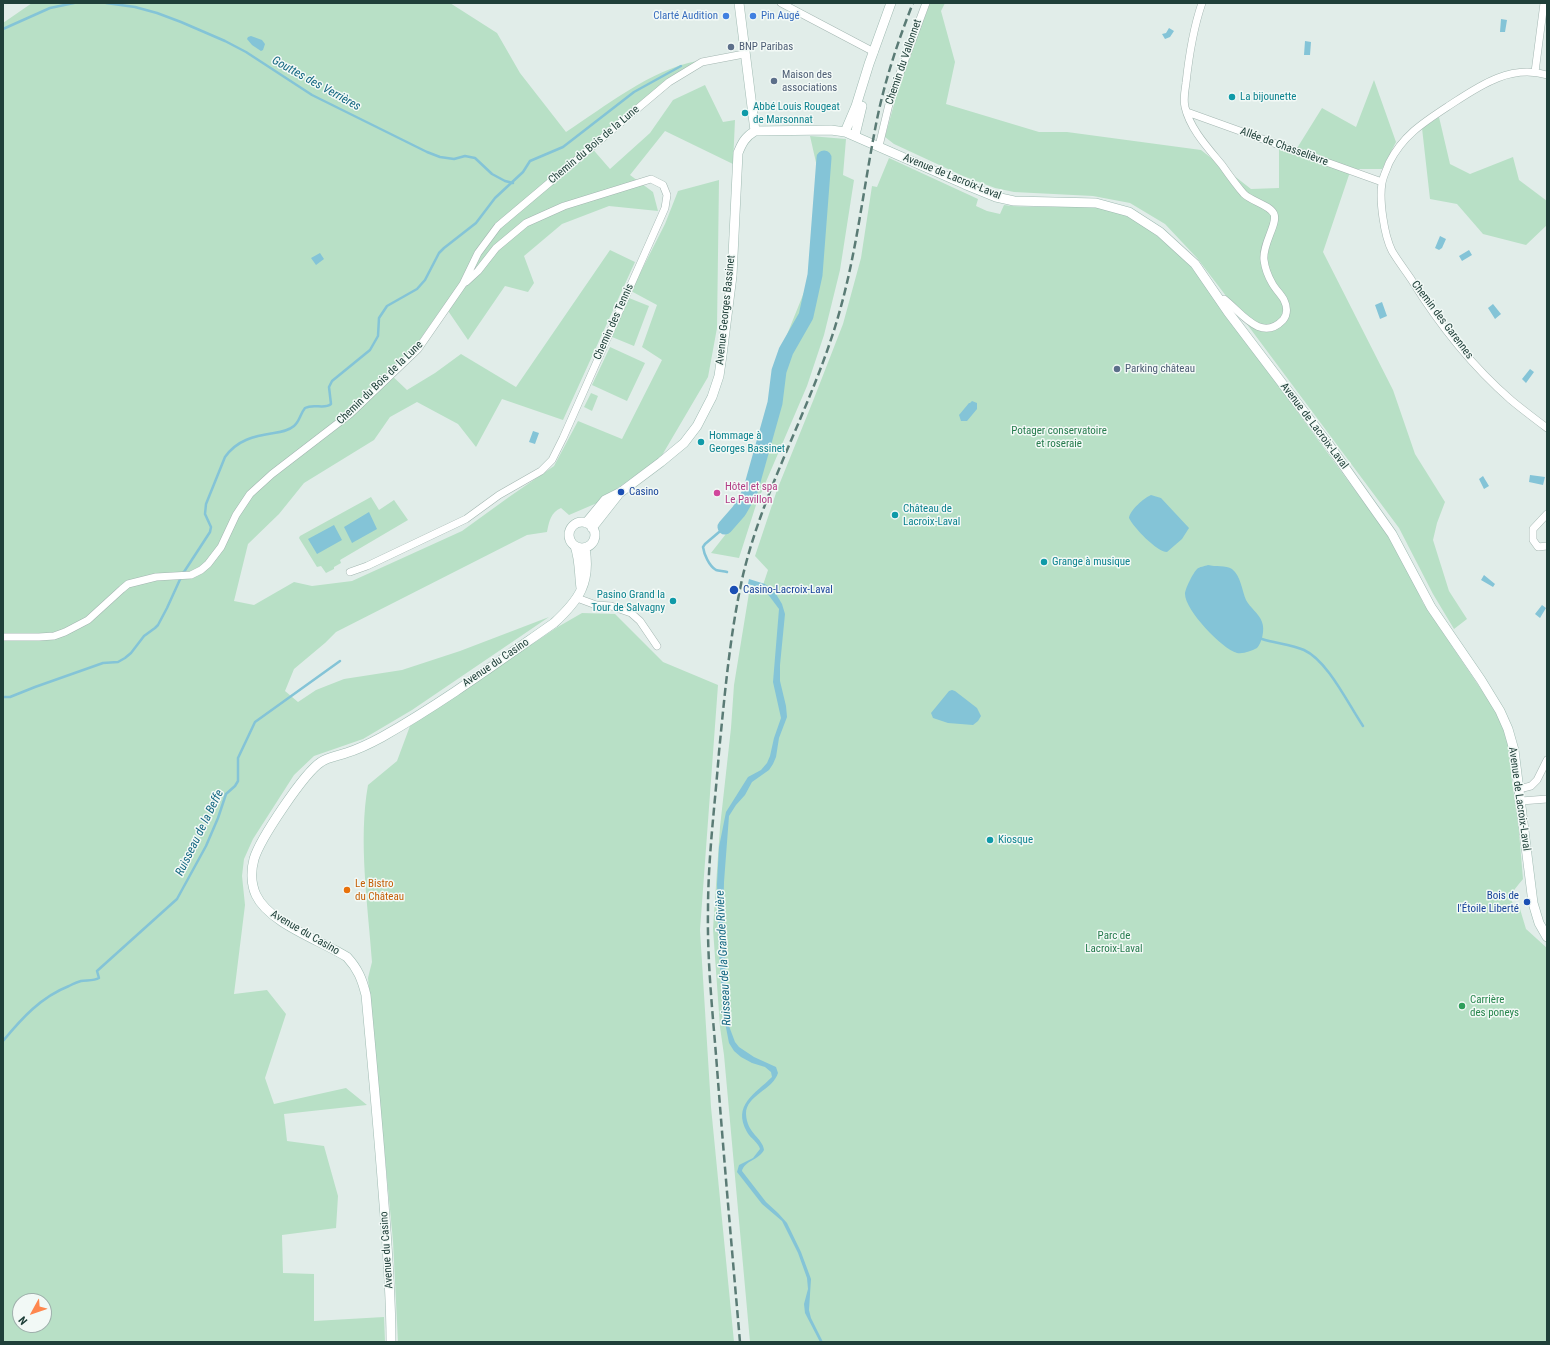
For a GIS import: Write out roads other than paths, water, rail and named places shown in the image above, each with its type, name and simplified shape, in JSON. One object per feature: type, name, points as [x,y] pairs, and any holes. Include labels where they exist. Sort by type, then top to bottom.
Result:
[{"type":"street","points":[[739,3],[744,54],[755,131]]},
{"type":"street","points":[[781,3],[874,52]]},
{"type":"street","points":[[845,132],[856,106],[890,3]]},
{"type":"street","name":"Chemin du Vallonnet","points":[[879,146],[890,100],[926,3]]},
{"type":"street","points":[[1202,3],[1195,22],[1188,61],[1185,106],[1194,128],[1245,194],[1269,209],[1274,214],[1275,223],[1268,237],[1264,250],[1264,260],[1272,283],[1284,300],[1287,309],[1285,318],[1277,326],[1264,329],[1252,324],[1224,299],[1221,301]]},
{"type":"street","points":[[1535,72],[1544,30],[1544,3]]},
{"type":"street","points":[[854,135],[872,66],[874,52]]},
{"type":"street","name":"Chemin du Bois de la Lune","points":[[3,637],[54,636],[88,620],[128,584],[156,577],[192,574],[208,564],[221,547],[240,508],[250,494],[272,474],[350,414],[418,349],[463,284],[478,253],[498,226],[669,82],[702,62],[744,54]]},
{"type":"street","name":"Chemin des Garennes","points":[[1547,75],[1535,72],[1509,74],[1496,78],[1477,88],[1424,122],[1400,143],[1393,155],[1382,182],[1381,192],[1385,231],[1392,251],[1426,303],[1473,362],[1511,399],[1547,428]]},
{"type":"street","name":"Allée de Chasselièvre","points":[[1187,112],[1382,182]]},
{"type":"street","name":"Avenue de Lacroix-Laval","points":[[755,131],[831,130],[845,132],[996,197],[1014,201],[1096,203],[1129,212],[1160,232],[1195,264],[1329,445],[1392,534],[1431,607],[1481,680],[1500,711],[1508,729],[1514,750],[1533,902],[1539,924],[1547,937]]},
{"type":"street","name":"Avenue Georges Bassinet","points":[[589,526],[605,500],[621,492],[674,452],[697,426],[712,397],[719,376],[732,276],[738,153],[747,136],[755,131]]},
{"type":"street","name":"Chemin des Tennis","points":[[350,572],[367,566],[466,519],[550,463],[563,438],[665,208],[667,196],[662,185],[651,179],[637,182],[616,191],[564,206],[526,223],[496,248],[478,271],[463,284]]},
{"type":"street","points":[[1547,514],[1533,529],[1533,540],[1538,547],[1547,546]]},
{"type":"street","points":[[578,523],[589,526],[594,533],[594,540],[589,546],[585,548],[572,544],[569,537],[570,530],[578,523]]},
{"type":"street","name":"Avenue du Casino","points":[[575,546],[580,567],[579,578],[581,588]]},
{"type":"street","name":"Avenue du Casino","points":[[391,1342],[388,1250],[366,995],[363,983],[355,966],[347,957],[280,921],[265,909],[255,894],[252,877],[254,860],[260,845],[285,806],[299,786],[320,762],[382,738],[554,623],[570,609],[586,581],[588,567],[585,548]]},
{"type":"street","points":[[577,598],[596,605],[611,606],[631,613],[640,621],[657,646]]},
{"type":"street","points":[[1519,789],[1532,786],[1537,780],[1547,760]]},
{"type":"street","points":[[1521,802],[1547,799]]},
{"type":"water","points":[[1501,19],[1507,20],[1505,32],[1500,32]]},
{"type":"water","points":[[1169,28],[1174,31],[1170,37],[1165,39],[1162,34],[1166,33]]},
{"type":"water","points":[[251,36],[262,40],[265,44],[263,50],[261,51],[252,45],[247,39]]},
{"type":"water","points":[[1305,41],[1311,42],[1310,55],[1304,55]]},
{"type":"water","points":[[1440,236],[1446,239],[1442,248],[1439,250],[1435,248]]},
{"type":"water","points":[[1469,250],[1472,255],[1462,261],[1459,256]]},
{"type":"water","points":[[320,253],[324,259],[316,265],[311,258]]},
{"type":"water","points":[[1382,302],[1387,316],[1380,319],[1375,305]]},
{"type":"water","points":[[1493,304],[1501,314],[1495,319],[1488,308]]},
{"type":"water","points":[[1530,369],[1534,372],[1526,383],[1522,379]]},
{"type":"water","points":[[972,401],[977,403],[977,409],[967,421],[961,421],[959,415]]},
{"type":"water","points":[[533,431],[539,433],[535,444],[529,442]]},
{"type":"water","points":[[1530,475],[1545,477],[1543,485],[1529,482]]},
{"type":"water","points":[[1483,476],[1489,486],[1484,489],[1479,479]]},
{"type":"water","points":[[1151,495],[1161,498],[1189,528],[1182,539],[1167,552],[1152,544],[1135,527],[1129,518],[1132,511]]},
{"type":"water","points":[[369,512],[377,529],[352,543],[344,527]]},
{"type":"water","points":[[334,525],[342,540],[317,554],[308,539]]},
{"type":"water","points":[[1208,565],[1230,568],[1235,572],[1246,600],[1259,616],[1263,625],[1262,639],[1257,648],[1242,653],[1237,653],[1230,650],[1205,628],[1191,609],[1185,594],[1186,589],[1191,577],[1197,569]]},
{"type":"water","points":[[1484,575],[1495,584],[1493,587],[1481,580]]},
{"type":"water","points":[[749,579],[765,584],[776,594],[782,604],[785,614],[780,681],[787,717],[779,738],[776,757],[773,764],[769,770],[752,782],[745,795],[729,816],[724,882],[723,927],[725,944],[726,1008],[729,1026],[735,1042],[739,1047],[754,1057],[776,1067],[778,1073],[771,1084],[755,1097],[747,1107],[747,1121],[752,1131],[761,1142],[764,1150],[759,1156],[746,1165],[742,1171],[766,1202],[787,1223],[801,1252],[811,1279],[809,1310],[811,1318],[823,1342],[820,1342],[805,1313],[804,1304],[808,1289],[807,1278],[798,1253],[782,1221],[762,1204],[737,1172],[739,1165],[753,1158],[760,1149],[758,1144],[750,1137],[743,1123],[742,1114],[744,1107],[753,1095],[772,1077],[771,1072],[765,1067],[752,1063],[741,1057],[734,1051],[729,1043],[723,1012],[719,951],[717,884],[719,847],[726,812],[748,777],[761,770],[767,763],[781,718],[773,682],[779,609],[764,589],[748,584]]},
{"type":"water","points":[[1542,605],[1546,608],[1540,618],[1535,614]]},
{"type":"water","points":[[952,690],[977,708],[981,716],[973,725],[948,723],[933,718],[931,713],[949,691]]},
{"type":"waterway","name":"Gouttes des Verrières","points":[[3,29],[50,8],[74,3]]},
{"type":"waterway","name":"Gouttes des Verrières","points":[[106,3],[135,7],[157,13],[225,41],[246,52],[312,95],[427,152],[440,157],[454,159],[465,156],[475,158],[492,174],[505,181],[513,183]]},
{"type":"waterway","points":[[3,697],[10,697],[103,663],[118,662],[131,653],[144,636],[158,625],[182,575],[210,532],[211,527],[205,514],[206,504],[225,457],[230,451],[235,446],[246,440],[289,429],[296,424],[305,408],[312,406],[328,406],[331,404],[329,387],[332,381],[370,350],[378,336],[379,318],[387,306],[417,289],[425,280],[439,253],[476,223],[495,198],[523,172],[530,161],[563,147],[634,92],[681,66]]},
{"type":"waterway","name":"Ruisseau de la Grande Rivière","points":[[725,527],[739,511],[750,492],[775,403],[779,371],[786,351],[806,316],[815,275],[824,158]]},
{"type":"waterway","name":"Ruisseau de la Grande Rivière","points":[[725,527],[703,547],[704,553],[711,566],[716,570],[727,572]]},
{"type":"waterway","points":[[1262,639],[1299,648],[1313,656],[1321,663],[1337,684],[1363,726]]},
{"type":"waterway","name":"Ruisseau de la Beffe","points":[[3,1041],[25,1016],[50,996],[78,982],[95,980],[99,978],[97,971],[177,899],[206,846],[226,794],[238,781],[238,758],[255,722],[340,661]]},
{"type":"railway","points":[[740,1342],[712,1009],[708,930],[710,851],[728,663],[738,597],[752,541],[830,344],[840,310],[855,245],[874,135],[885,84],[913,3]]},
{"type":"place","name":"Clarté Audition","points":[[726,16]]},
{"type":"place","name":"Pin Augé","points":[[753,16]]},
{"type":"place","name":"BNP Paribas","points":[[731,47]]},
{"type":"place","name":"Maison des associations","points":[[774,81]]},
{"type":"place","name":"La bijounette","points":[[1232,97]]},
{"type":"place","name":"Abbé Louis Rougeat de Marsonnat","points":[[745,113]]},
{"type":"place","name":"Parking château","points":[[1117,369]]},
{"type":"place","name":"Hommage à Georges Bassinet","points":[[701,442]]},
{"type":"place","name":"Casino","points":[[621,492]]},
{"type":"place","name":"Hôtel et spa Le Pavillon","points":[[717,493]]},
{"type":"place","name":"Château de Lacroix-Laval","points":[[895,515]]},
{"type":"place","name":"Grange à musique","points":[[1044,562]]},
{"type":"place","name":"Casino-Lacroix-Laval","points":[[734,590]]},
{"type":"place","name":"Pasino Grand la Tour de Salvagny","points":[[673,601]]},
{"type":"place","name":"Kiosque","points":[[990,840]]},
{"type":"place","name":"Le Bistro du Château","points":[[347,890]]},
{"type":"place","name":"Bois de l'Étoile Liberté","points":[[1527,902]]},
{"type":"place","name":"Carrière des poneys","points":[[1462,1006]]},
{"type":"park label","name":"Potager conservatoire et roseraie","points":[[1059,437]]},
{"type":"park label","name":"Parc de Lacroix-Laval","points":[[1114,942]]}]
